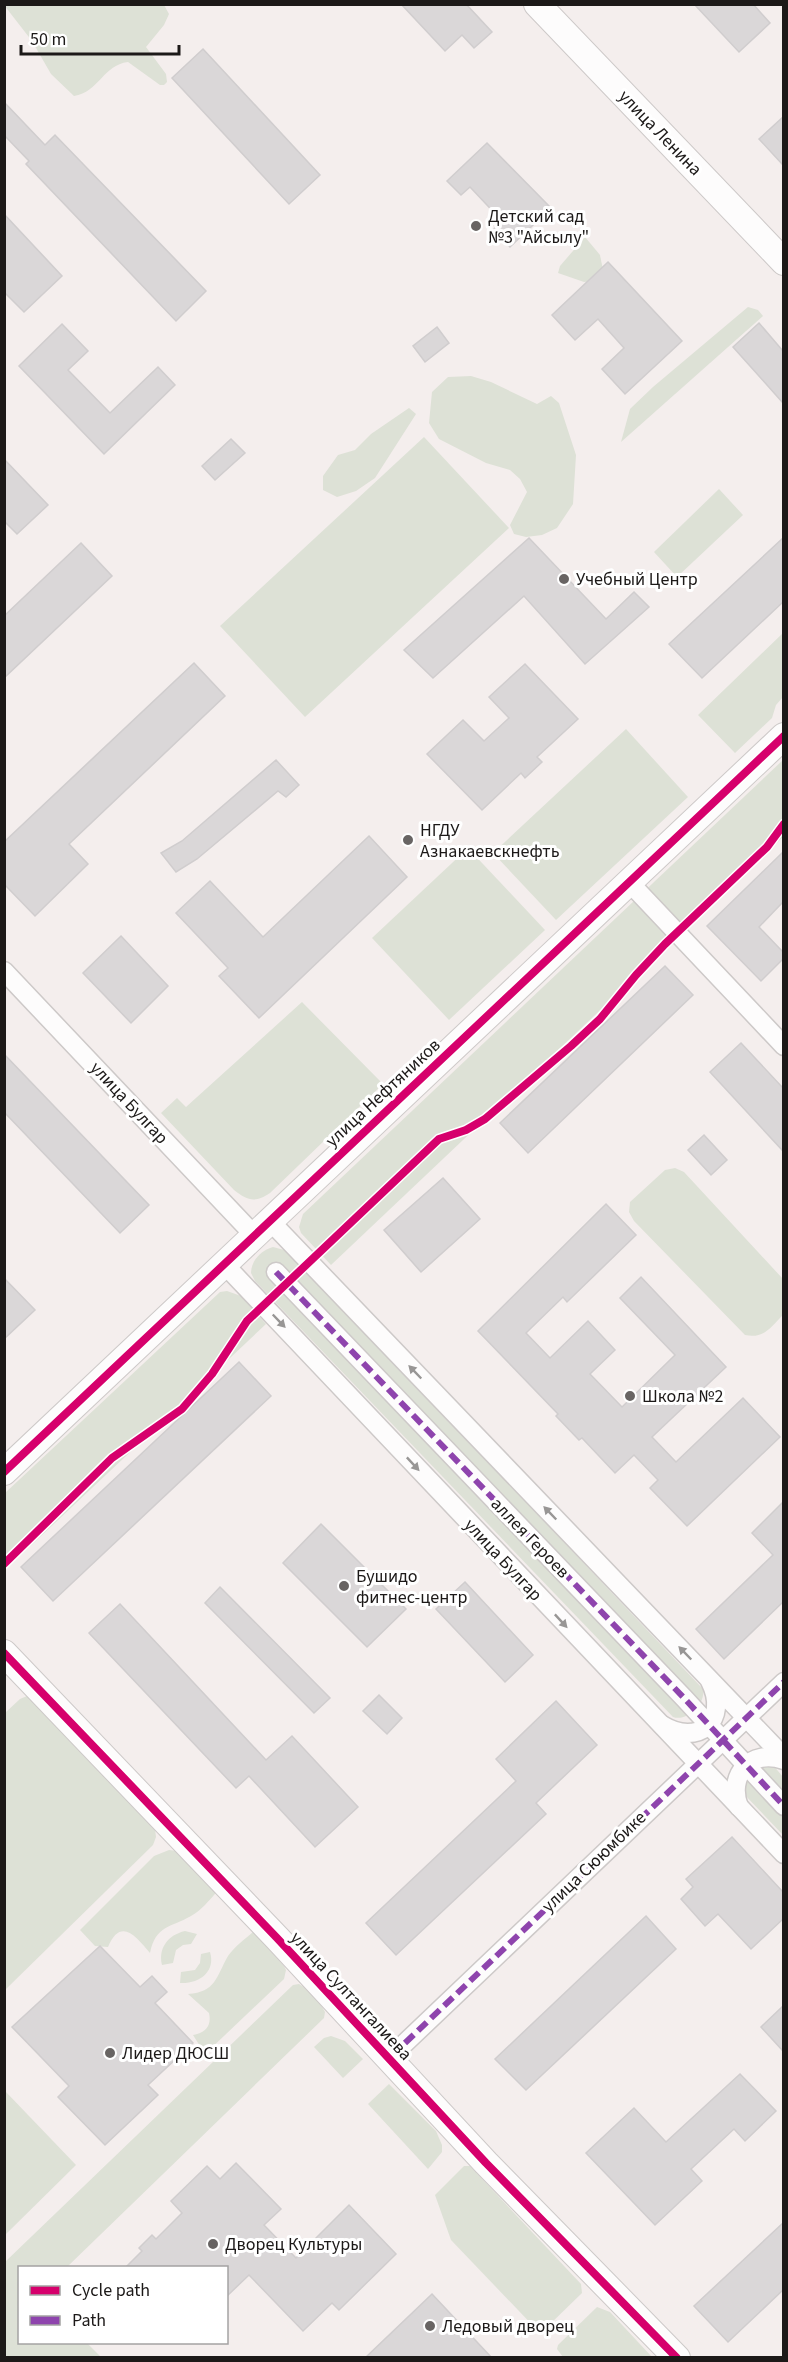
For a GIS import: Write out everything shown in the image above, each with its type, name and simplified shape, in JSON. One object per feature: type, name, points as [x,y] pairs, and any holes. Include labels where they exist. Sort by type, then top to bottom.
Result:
[{"type":"street","name":"улица Ленина","points":[[537,4],[783,262]]},
{"type":"street","name":"улица Нефтяников","points":[[4,1472],[783,736]]},
{"type":"street","points":[[628,882],[783,1046]]},
{"type":"street","name":"улица Булгар","points":[[4,971],[707,1676],[783,1758]]},
{"type":"street","name":"улица Булгар","points":[[224,1264],[783,1854]]},
{"type":"street","name":"аллея Героев","points":[[276,1272],[783,1806]]},
{"type":"street","name":"улица Султангалиева","points":[[4,1653],[277,1938],[486,2163],[677,2358]]},
{"type":"street","points":[[658,1723],[684,1733],[693,1733],[709,1726],[717,1712],[717,1703],[707,1676]]},
{"type":"street","name":"улица Сююмбике","points":[[405,2043],[783,1682]]},
{"type":"street","points":[[739,1807],[735,1785],[741,1772],[760,1758],[767,1756],[783,1758]]},
{"type":"shaded area","points":[[4,5],[164,5],[169,14],[164,25],[146,47],[166,74],[167,82],[160,85],[128,62],[113,68],[89,89],[74,96],[51,74],[32,41]]},
{"type":"shaded area","points":[[585,237],[600,255],[603,270],[594,281],[584,282],[558,273],[560,266]]},
{"type":"shaded area","points":[[748,307],[758,310],[763,316],[621,442],[630,409]]},
{"type":"shaded area","points":[[471,376],[491,382],[537,404],[551,396],[559,403],[576,455],[573,504],[557,528],[542,535],[526,537],[514,534],[510,525],[527,492],[520,479],[510,470],[486,463],[439,439],[429,423],[432,392],[448,377]]},
{"type":"shaded area","points":[[409,408],[416,414],[375,478],[356,491],[337,497],[323,490],[323,476],[338,455],[355,450],[371,434]]},
{"type":"shaded area","points":[[424,437],[509,528],[305,717],[220,626]]},
{"type":"shaded area","points":[[719,489],[743,515],[677,577],[654,552]]},
{"type":"shaded area","points":[[783,633],[783,697],[776,705],[772,718],[735,753],[698,715]]},
{"type":"shaded area","points":[[626,729],[688,797],[556,920],[493,853]]},
{"type":"shaded area","points":[[783,760],[783,837],[331,1265],[301,1233],[299,1227],[303,1214]]},
{"type":"shaded area","points":[[468,848],[545,930],[449,1020],[372,938]]},
{"type":"shaded area","points":[[302,1002],[383,1084],[270,1193],[256,1199],[243,1197],[161,1113],[177,1098],[186,1107]]},
{"type":"shaded area","points":[[675,1168],[684,1172],[783,1279],[783,1315],[762,1334],[745,1335],[634,1221],[629,1212],[630,1202],[665,1170]]},
{"type":"shaded area","points":[[273,1247],[288,1251],[703,1689],[699,1706],[684,1717],[673,1717],[255,1281],[251,1269],[255,1260],[264,1251]]},
{"type":"shaded area","points":[[227,1291],[241,1296],[266,1324],[5,1570],[5,1493],[220,1292]]},
{"type":"shaded area","points":[[27,1696],[155,1829],[156,1837],[153,1845],[5,1990],[5,1713],[20,1699]]},
{"type":"shaded area","points":[[773,1765],[783,1777],[783,1835],[742,1792],[746,1778],[757,1766]]},
{"type":"shaded area","points":[[169,1850],[177,1851],[217,1892],[195,1914],[160,1932],[150,1953],[140,1941],[124,1931],[113,1938],[108,1947],[95,1946],[80,1930],[154,1856]]},
{"type":"shaded area","points":[[185,1931],[197,1934],[191,1944],[183,1945],[176,1950],[173,1963],[162,1965],[162,1953],[166,1943]]},
{"type":"shaded area","points":[[253,1932],[284,1966],[286,1970],[284,1979],[205,2054],[193,2035],[207,2028],[209,2013],[188,1994],[210,1987],[230,1953]]},
{"type":"shaded area","points":[[210,1952],[211,1965],[208,1971],[199,1979],[180,1983],[181,1972],[195,1970],[200,1963],[201,1954]]},
{"type":"shaded area","points":[[299,1984],[311,1993],[325,2012],[324,2018],[68,2266],[18,2266],[18,2344],[88,2344],[101,2357],[5,2357],[5,2262],[293,1985]]},
{"type":"shaded area","points":[[331,2036],[345,2041],[363,2059],[343,2078],[314,2047],[324,2038]]},
{"type":"shaded area","points":[[389,2084],[436,2131],[442,2145],[442,2152],[428,2169],[368,2104]]},
{"type":"shaded area","points":[[5,2091],[76,2165],[5,2235]]},
{"type":"shaded area","points":[[464,2166],[470,2166],[581,2284],[582,2293],[544,2330],[538,2331],[451,2240],[435,2195]]},
{"type":"shaded area","points":[[597,2307],[610,2312],[652,2357],[563,2357],[557,2349],[558,2345]]},
{"type":"building","points":[[401,4],[466,4],[492,32],[474,48],[462,35],[445,51]]},
{"type":"building","points":[[694,4],[753,4],[770,23],[739,52]]},
{"type":"building","points":[[203,49],[320,175],[289,204],[172,78]]},
{"type":"building","points":[[4,102],[45,145],[55,135],[206,291],[176,321],[26,164],[29,161],[4,135]]},
{"type":"building","points":[[783,117],[783,165],[759,139]]},
{"type":"building","points":[[487,143],[551,208],[510,247],[494,229],[502,221],[470,187],[461,195],[447,181]]},
{"type":"building","points":[[4,214],[62,276],[24,312],[4,292]]},
{"type":"building","points":[[608,262],[682,341],[625,394],[602,369],[624,348],[598,319],[575,340],[552,315]]},
{"type":"building","points":[[759,323],[783,351],[783,403],[733,347]]},
{"type":"building","points":[[62,324],[88,351],[68,370],[110,413],[158,367],[175,385],[104,454],[19,366]]},
{"type":"building","points":[[437,327],[449,343],[425,362],[413,346]]},
{"type":"building","points":[[231,439],[245,453],[215,480],[202,466]]},
{"type":"building","points":[[4,459],[48,505],[17,534],[4,521]]},
{"type":"building","points":[[529,538],[606,619],[634,592],[649,607],[585,664],[524,596],[433,678],[404,650]]},
{"type":"building","points":[[783,538],[783,602],[702,678],[669,644]]},
{"type":"building","points":[[81,543],[112,576],[4,678],[4,616]]},
{"type":"building","points":[[194,663],[225,696],[69,844],[88,864],[35,916],[4,884],[4,842]]},
{"type":"building","points":[[525,664],[578,719],[537,757],[542,762],[525,778],[521,773],[482,810],[427,754],[463,720],[484,741],[509,718],[489,697]]},
{"type":"building","points":[[276,760],[299,785],[286,797],[278,791],[197,859],[176,872],[161,853],[182,841]]},
{"type":"building","points":[[369,836],[407,877],[259,1018],[219,976],[228,968],[176,913],[210,881],[263,937]]},
{"type":"building","points":[[783,852],[783,902],[759,927],[783,952],[783,959],[761,981],[707,926]]},
{"type":"building","points":[[121,936],[168,986],[131,1023],[83,973]]},
{"type":"building","points":[[665,966],[693,995],[528,1153],[500,1123]]},
{"type":"building","points":[[741,1043],[783,1088],[783,1151],[710,1072]]},
{"type":"building","points":[[4,1054],[149,1205],[120,1233],[4,1112]]},
{"type":"building","points":[[704,1135],[727,1160],[711,1175],[688,1150]]},
{"type":"building","points":[[443,1178],[480,1219],[421,1272],[384,1230]]},
{"type":"building","points":[[606,1204],[636,1235],[567,1302],[563,1297],[526,1333],[550,1358],[588,1321],[615,1350],[590,1374],[622,1407],[675,1355],[620,1298],[641,1277],[726,1367],[652,1437],[676,1462],[743,1398],[780,1437],[687,1526],[650,1488],[658,1480],[634,1455],[615,1473],[582,1438],[579,1440],[556,1416],[558,1414],[478,1331]]},
{"type":"building","points":[[4,1278],[35,1310],[4,1339]]},
{"type":"building","points":[[239,1362],[271,1396],[53,1601],[21,1567]]},
{"type":"building","points":[[783,1502],[783,1602],[724,1659],[696,1629],[773,1555],[752,1533]]},
{"type":"building","name":"Бушидо фитнес-центр","points":[[321,1524],[406,1609],[367,1647],[283,1563]]},
{"type":"building","points":[[465,1582],[533,1655],[505,1682],[436,1609]]},
{"type":"building","points":[[220,1587],[330,1698],[314,1713],[205,1603]]},
{"type":"building","points":[[120,1604],[266,1760],[292,1736],[358,1807],[315,1847],[249,1776],[236,1788],[89,1633]]},
{"type":"building","points":[[379,1695],[402,1718],[387,1734],[363,1711]]},
{"type":"building","points":[[556,1701],[597,1745],[536,1803],[546,1814],[396,1955],[366,1923],[516,1781],[496,1759]]},
{"type":"building","points":[[732,1837],[783,1892],[783,1919],[751,1949],[718,1914],[705,1926],[681,1899],[693,1887],[686,1879]]},
{"type":"building","points":[[646,1916],[676,1949],[526,2090],[495,2059]]},
{"type":"building","name":"Лидер ДЮСШ","points":[[100,1946],[140,1987],[152,1976],[167,1992],[155,2003],[193,2043],[148,2085],[158,2095],[105,2145],[58,2097],[69,2086],[12,2027]]},
{"type":"building","points":[[783,2006],[783,2051],[761,2027]]},
{"type":"building","points":[[740,2074],[776,2111],[745,2141],[734,2129],[691,2169],[702,2181],[655,2225],[586,2153],[634,2108],[666,2142]]},
{"type":"building","name":"Дворец Культуры","points":[[236,2163],[281,2209],[264,2225],[296,2258],[349,2205],[396,2254],[339,2310],[332,2303],[303,2331],[249,2275],[228,2295],[228,2266],[127,2266],[142,2251],[139,2248],[152,2235],[156,2239],[182,2213],[171,2201],[207,2166],[220,2179]]},
{"type":"building","points":[[783,2223],[783,2290],[728,2342],[694,2306]]},
{"type":"building","name":"Ледовый дворец","points":[[432,2294],[492,2358],[365,2358]]},
{"type":"marked path","points":[[276,1272],[684,1698],[784,1806]]},
{"type":"marked path","points":[[405,2043],[784,1682]]},
{"type":"cycle path","points":[[4,1472],[784,736]]},
{"type":"cycle path","points":[[4,1564],[112,1458],[182,1409],[212,1374],[247,1321],[439,1139],[466,1130],[485,1119],[600,1019],[665,944],[767,847],[784,824]]},
{"type":"cycle path","points":[[4,1653],[277,1938],[486,2163],[677,2358]]},
{"type":"place","name":"Детский сад №3 \"Айсылу\"","points":[[476,226]]},
{"type":"place","name":"Учебный Центр","points":[[564,579]]},
{"type":"place","name":"НГДУ Азнакаевскнефть","points":[[408,840]]},
{"type":"place","name":"Школа №2","points":[[630,1396]]},
{"type":"place","name":"Бушидо фитнес-центр","points":[[344,1586]]},
{"type":"place","name":"Лидер ДЮСШ","points":[[110,2053]]},
{"type":"place","name":"Дворец Культуры","points":[[213,2244]]},
{"type":"place","name":"Ледовый дворец","points":[[430,2326]]}]
